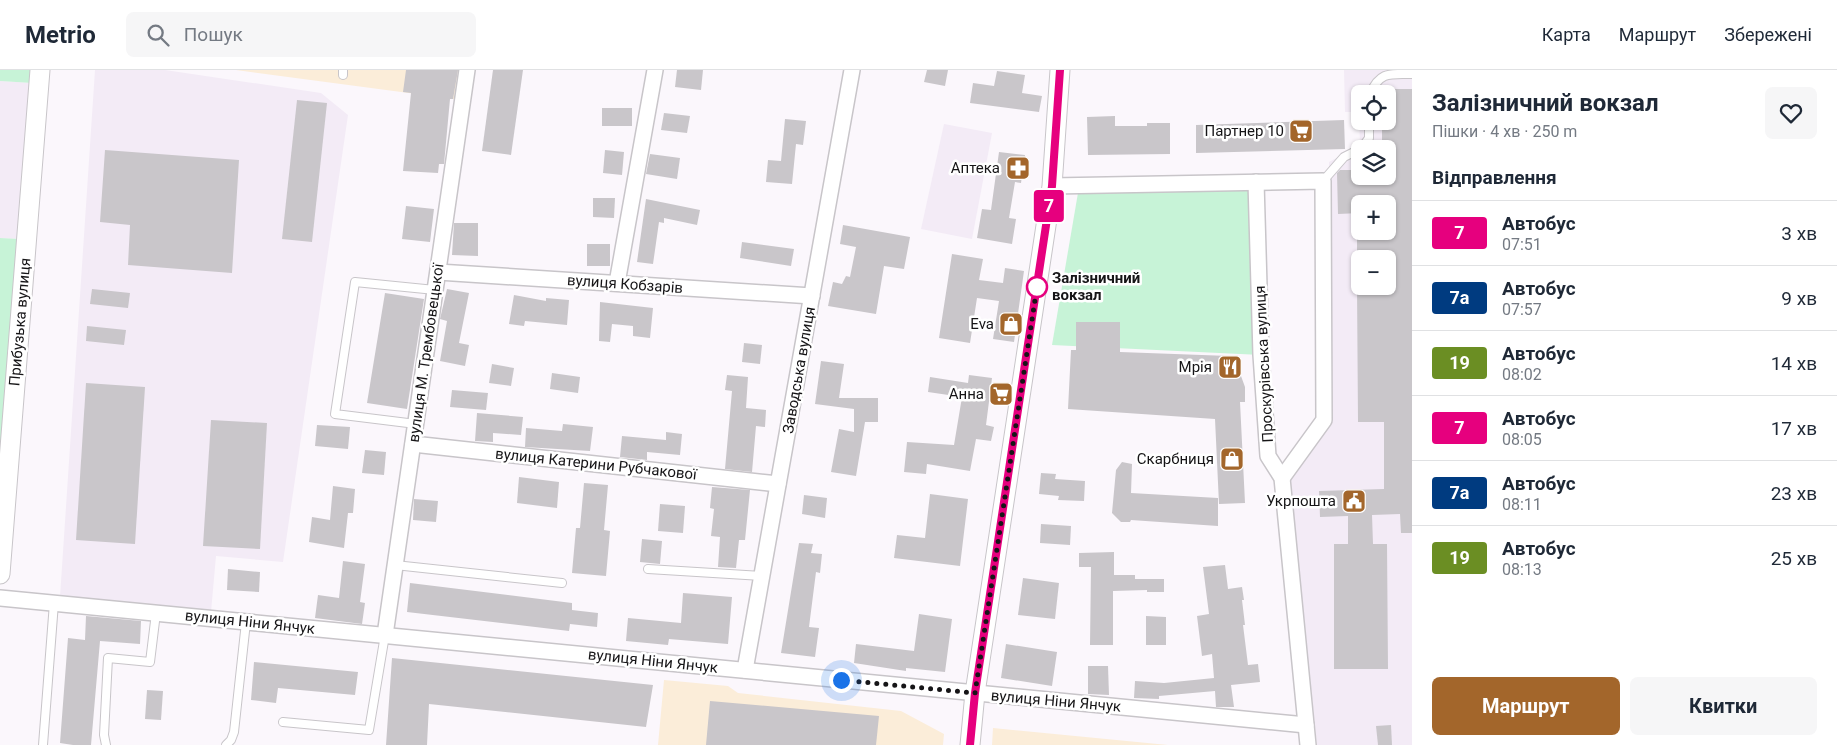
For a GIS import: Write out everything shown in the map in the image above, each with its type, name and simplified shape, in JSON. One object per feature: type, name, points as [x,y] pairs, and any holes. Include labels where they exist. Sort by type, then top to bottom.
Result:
[{"type":"street","name":"Прибузька вулиця","points":[[0,574],[40,70]]},
{"type":"street","name":"вулиця М. Трембовецької","points":[[385,635],[467,70]]},
{"type":"street","points":[[617,283],[655,70]]},
{"type":"street","name":"Заводська вулиця","points":[[745,670],[852,70]]},
{"type":"street","points":[[970,745],[975,693],[1052,186],[1060,70]]},
{"type":"street","points":[[1052,186],[1323,181],[1324,420],[1282,478]]},
{"type":"street","name":"Проскурівська вулиця","points":[[1256,182],[1261,355],[1268,456],[1282,478],[1308,745]]},
{"type":"street","name":"вулиця Кобзарів","points":[[438,272],[812,296]]},
{"type":"street","name":"вулиця Катерини Рубчакової","points":[[413,444],[778,484]]},
{"type":"street","name":"вулиця Ніни Янчук","points":[[0,598],[1306,725]]},
{"type":"lane","points":[[1375,85],[1379,78],[1384,75],[1412,74]]},
{"type":"lane","points":[[1323,181],[1344,158],[1351,154]]},
{"type":"lane","points":[[416,424],[335,414],[355,282],[435,290]]},
{"type":"lane","points":[[395,565],[562,583]]},
{"type":"lane","points":[[648,569],[762,576]]},
{"type":"lane","points":[[43,745],[54,603]]},
{"type":"lane","points":[[106,745],[104,735],[108,658],[150,662],[156,613]]},
{"type":"lane","points":[[226,745],[231,740],[234,732],[246,622]]},
{"type":"lane","points":[[283,722],[369,730],[385,635]]},
{"type":"shaded area","points":[[95,70],[165,70],[321,93],[348,115],[283,562],[216,556],[211,612],[60,597]]},
{"type":"shaded area","points":[[236,70],[458,70],[454,99]]},
{"type":"shaded area","points":[[1344,70],[1412,70],[1412,745],[1317,745],[1289,480],[1331,422],[1329,162],[1351,150],[1351,185],[1396,185],[1396,140],[1360,140],[1360,130],[1396,130],[1396,85],[1351,85],[1351,112],[1345,112]]},
{"type":"shaded area","points":[[0,81],[32,83],[20,239],[0,238]]},
{"type":"shaded area","points":[[944,124],[992,133],[972,239],[921,229]]},
{"type":"shaded area","points":[[664,680],[728,686],[738,693],[901,711],[944,734],[943,745],[658,745]]},
{"type":"shaded area","points":[[993,728],[1168,745],[992,745]]},
{"type":"green space","points":[[0,70],[33,70],[32,83],[0,81]]},
{"type":"green space","points":[[1256,182],[1261,355],[1052,345],[1079,187]]},
{"type":"green space","points":[[0,238],[20,239],[0,490]]},
{"type":"building","points":[[406,70],[458,70],[453,99],[450,99],[444,164],[439,164],[438,173],[403,171],[411,93],[403,92]]},
{"type":"building","points":[[493,70],[523,70],[511,155],[482,151]]},
{"type":"building","points":[[677,70],[703,70],[701,90],[675,87]]},
{"type":"building","points":[[927,70],[948,70],[945,86],[924,82]]},
{"type":"building","points":[[997,71],[1025,75],[1022,93],[1042,96],[1039,112],[970,103],[973,83],[994,86]]},
{"type":"building","points":[[1396,89],[1412,89],[1412,533],[1401,533],[1400,514],[1372,515],[1373,544],[1387,544],[1388,669],[1334,669],[1334,544],[1348,544],[1348,516],[1320,517],[1319,491],[1384,489],[1384,422],[1358,422],[1357,295],[1396,295],[1396,250],[1357,250],[1357,240],[1396,240],[1396,195],[1351,195],[1351,213],[1338,214],[1337,173],[1340,170],[1351,170],[1351,185],[1396,185],[1396,140],[1382,140],[1382,130],[1396,130]]},
{"type":"building","points":[[297,100],[327,103],[312,242],[282,239]]},
{"type":"building","points":[[602,108],[632,108],[632,126],[602,126]]},
{"type":"building","points":[[664,113],[690,116],[687,133],[661,130]]},
{"type":"building","points":[[1115,116],[1115,126],[1147,126],[1147,123],[1170,123],[1170,154],[1088,155],[1087,117]]},
{"type":"building","points":[[785,119],[806,121],[803,145],[796,144],[792,184],[766,182],[768,160],[781,161]]},
{"type":"building","points":[[1344,120],[1345,149],[1196,153],[1196,125]]},
{"type":"building","points":[[105,150],[239,160],[232,273],[128,265],[130,225],[100,222]]},
{"type":"building","points":[[605,150],[624,152],[622,175],[603,173]]},
{"type":"building","points":[[999,152],[1025,155],[1021,183],[1015,182],[1009,218],[1016,219],[1012,244],[977,238],[982,209],[991,210]]},
{"type":"building","points":[[650,154],[680,158],[677,179],[646,174]]},
{"type":"building","points":[[593,198],[615,198],[614,218],[593,217]]},
{"type":"building","points":[[646,199],[700,210],[697,225],[664,218],[664,223],[659,222],[653,264],[637,262]]},
{"type":"building","points":[[406,206],[434,209],[430,242],[402,239]]},
{"type":"building","points":[[454,223],[478,223],[478,256],[452,255]]},
{"type":"building","points":[[843,225],[910,237],[904,269],[884,266],[876,314],[828,306],[833,282],[842,284],[846,276],[850,277],[856,247],[840,244]]},
{"type":"building","points":[[742,242],[794,249],[791,266],[740,258]]},
{"type":"building","points":[[587,244],[610,244],[610,266],[587,266]]},
{"type":"building","points":[[952,254],[983,259],[979,280],[1003,283],[1005,268],[1024,271],[1014,342],[993,339],[999,301],[977,298],[970,343],[939,338]]},
{"type":"building","points":[[92,289],[130,293],[128,308],[90,304]]},
{"type":"building","points":[[447,289],[469,293],[459,343],[469,345],[465,366],[440,361],[447,321],[440,319]]},
{"type":"building","points":[[385,293],[424,299],[407,409],[367,403]]},
{"type":"building","points":[[514,295],[546,301],[546,298],[569,300],[567,325],[525,321],[524,326],[509,324]]},
{"type":"building","points":[[600,302],[653,308],[650,338],[633,336],[633,326],[612,324],[610,342],[599,341]]},
{"type":"building","points":[[1076,322],[1120,322],[1120,352],[1229,356],[1237,365],[1245,387],[1245,402],[1240,402],[1245,503],[1219,504],[1215,419],[1068,409],[1071,350],[1076,350]]},
{"type":"building","points":[[87,326],[126,330],[124,345],[86,341]]},
{"type":"building","points":[[744,343],[762,345],[760,364],[742,362]]},
{"type":"building","points":[[821,361],[844,364],[839,398],[878,398],[878,422],[865,422],[856,476],[831,472],[839,429],[854,432],[854,409],[815,404]]},
{"type":"building","points":[[492,364],[514,368],[511,386],[489,383]]},
{"type":"building","points":[[552,373],[580,377],[578,393],[550,389]]},
{"type":"building","points":[[727,375],[748,377],[746,408],[766,410],[765,427],[756,426],[752,472],[725,469],[732,391],[725,390]]},
{"type":"building","points":[[969,375],[992,378],[986,425],[994,427],[991,441],[976,439],[970,471],[927,464],[926,474],[904,472],[907,442],[954,445],[962,397],[928,392],[930,377],[968,383]]},
{"type":"building","points":[[86,383],[145,387],[135,544],[76,540]]},
{"type":"building","points":[[452,390],[488,393],[486,410],[450,407]]},
{"type":"building","points":[[477,413],[523,417],[521,435],[493,433],[493,442],[475,441]]},
{"type":"building","points":[[211,420],[267,423],[260,549],[203,546]]},
{"type":"building","points":[[563,424],[593,427],[590,451],[525,447],[526,428],[562,431]]},
{"type":"building","points":[[317,425],[350,427],[348,449],[315,446]]},
{"type":"building","points":[[666,432],[682,434],[680,455],[647,452],[647,460],[620,457],[622,436],[666,440]]},
{"type":"building","points":[[365,450],[386,452],[384,475],[362,473]]},
{"type":"building","points":[[1122,462],[1132,464],[1131,493],[1218,498],[1218,526],[1131,520],[1130,522],[1121,522],[1112,513],[1116,470]]},
{"type":"building","points":[[1041,473],[1056,474],[1055,479],[1085,481],[1084,501],[1058,500],[1059,496],[1039,494]]},
{"type":"building","points":[[519,477],[559,482],[557,508],[517,503]]},
{"type":"building","points":[[584,483],[608,485],[604,530],[610,531],[606,576],[572,573],[576,528],[580,528]]},
{"type":"building","points":[[333,486],[355,489],[353,513],[348,513],[344,548],[309,542],[312,517],[330,520]]},
{"type":"building","points":[[712,487],[750,490],[745,540],[739,540],[736,568],[718,567],[720,537],[711,536],[714,509],[710,508]]},
{"type":"building","points":[[930,494],[968,499],[960,566],[894,558],[897,535],[925,538]]},
{"type":"building","points":[[804,495],[827,498],[825,518],[802,514]]},
{"type":"building","points":[[414,499],[438,501],[436,522],[413,520]]},
{"type":"building","points":[[660,504],[685,506],[683,533],[658,531]]},
{"type":"building","points":[[1041,524],[1071,526],[1070,545],[1040,543]]},
{"type":"building","points":[[642,539],[662,541],[660,564],[640,562]]},
{"type":"building","points":[[799,543],[813,544],[811,553],[822,554],[820,573],[816,572],[809,627],[819,628],[815,657],[781,653]]},
{"type":"building","points":[[1114,552],[1114,575],[1135,575],[1135,579],[1164,579],[1164,592],[1147,592],[1147,590],[1113,591],[1113,645],[1090,645],[1091,567],[1079,567],[1079,553]]},
{"type":"building","points":[[343,561],[365,564],[360,602],[365,603],[362,624],[315,618],[318,595],[339,598]]},
{"type":"building","points":[[1225,565],[1228,589],[1242,587],[1245,625],[1243,625],[1248,665],[1258,664],[1260,682],[1231,685],[1234,707],[1216,707],[1215,691],[1159,696],[1159,699],[1134,698],[1135,681],[1164,683],[1214,678],[1212,654],[1202,656],[1197,616],[1209,614],[1203,567]]},
{"type":"building","points":[[228,569],[260,572],[259,592],[227,590]]},
{"type":"building","points":[[1023,578],[1059,583],[1055,619],[1018,615]]},
{"type":"building","points":[[410,583],[572,603],[572,610],[598,613],[597,627],[570,624],[569,631],[407,612]]},
{"type":"building","points":[[683,593],[732,597],[728,644],[669,639],[668,645],[626,641],[628,618],[681,623]]},
{"type":"building","points":[[919,614],[952,619],[945,672],[906,668],[906,671],[854,663],[856,644],[914,651]]},
{"type":"building","points":[[86,616],[141,621],[140,644],[100,641],[91,745],[73,745],[60,743],[68,638],[85,640]]},
{"type":"building","points":[[1146,616],[1166,617],[1166,645],[1146,645]]},
{"type":"building","points":[[1006,644],[1057,652],[1052,686],[1001,678]]},
{"type":"building","points":[[392,658],[653,685],[646,727],[429,704],[427,745],[386,745]]},
{"type":"building","points":[[254,662],[358,672],[355,695],[278,688],[276,703],[251,700]]},
{"type":"building","points":[[1088,666],[1108,666],[1109,695],[1088,694]]},
{"type":"building","points":[[147,690],[163,691],[161,720],[145,719]]},
{"type":"building","points":[[710,701],[879,716],[876,745],[706,745]]},
{"type":"building","points":[[1391,725],[1392,745],[1378,745],[1376,726]]},
{"type":"bus line","name":"7","points":[[970,745],[975,693],[1052,186],[1060,70]]},
{"type":"place","name":"Партнер 10","points":[[1301,131]]},
{"type":"place","name":"Аптека","points":[[1018,168]]},
{"type":"place","name":"Залізничний вокзал","points":[[1037,287]]},
{"type":"place","name":"Eva","points":[[1011,324]]},
{"type":"place","name":"Мрія","points":[[1230,367]]},
{"type":"place","name":"Анна","points":[[1001,394]]},
{"type":"place","name":"Скарбниця","points":[[1232,459]]},
{"type":"place","name":"Укрпошта","points":[[1354,501]]},
{"type":"route","points":[[841,680],[975,693],[1037,287]]}]
